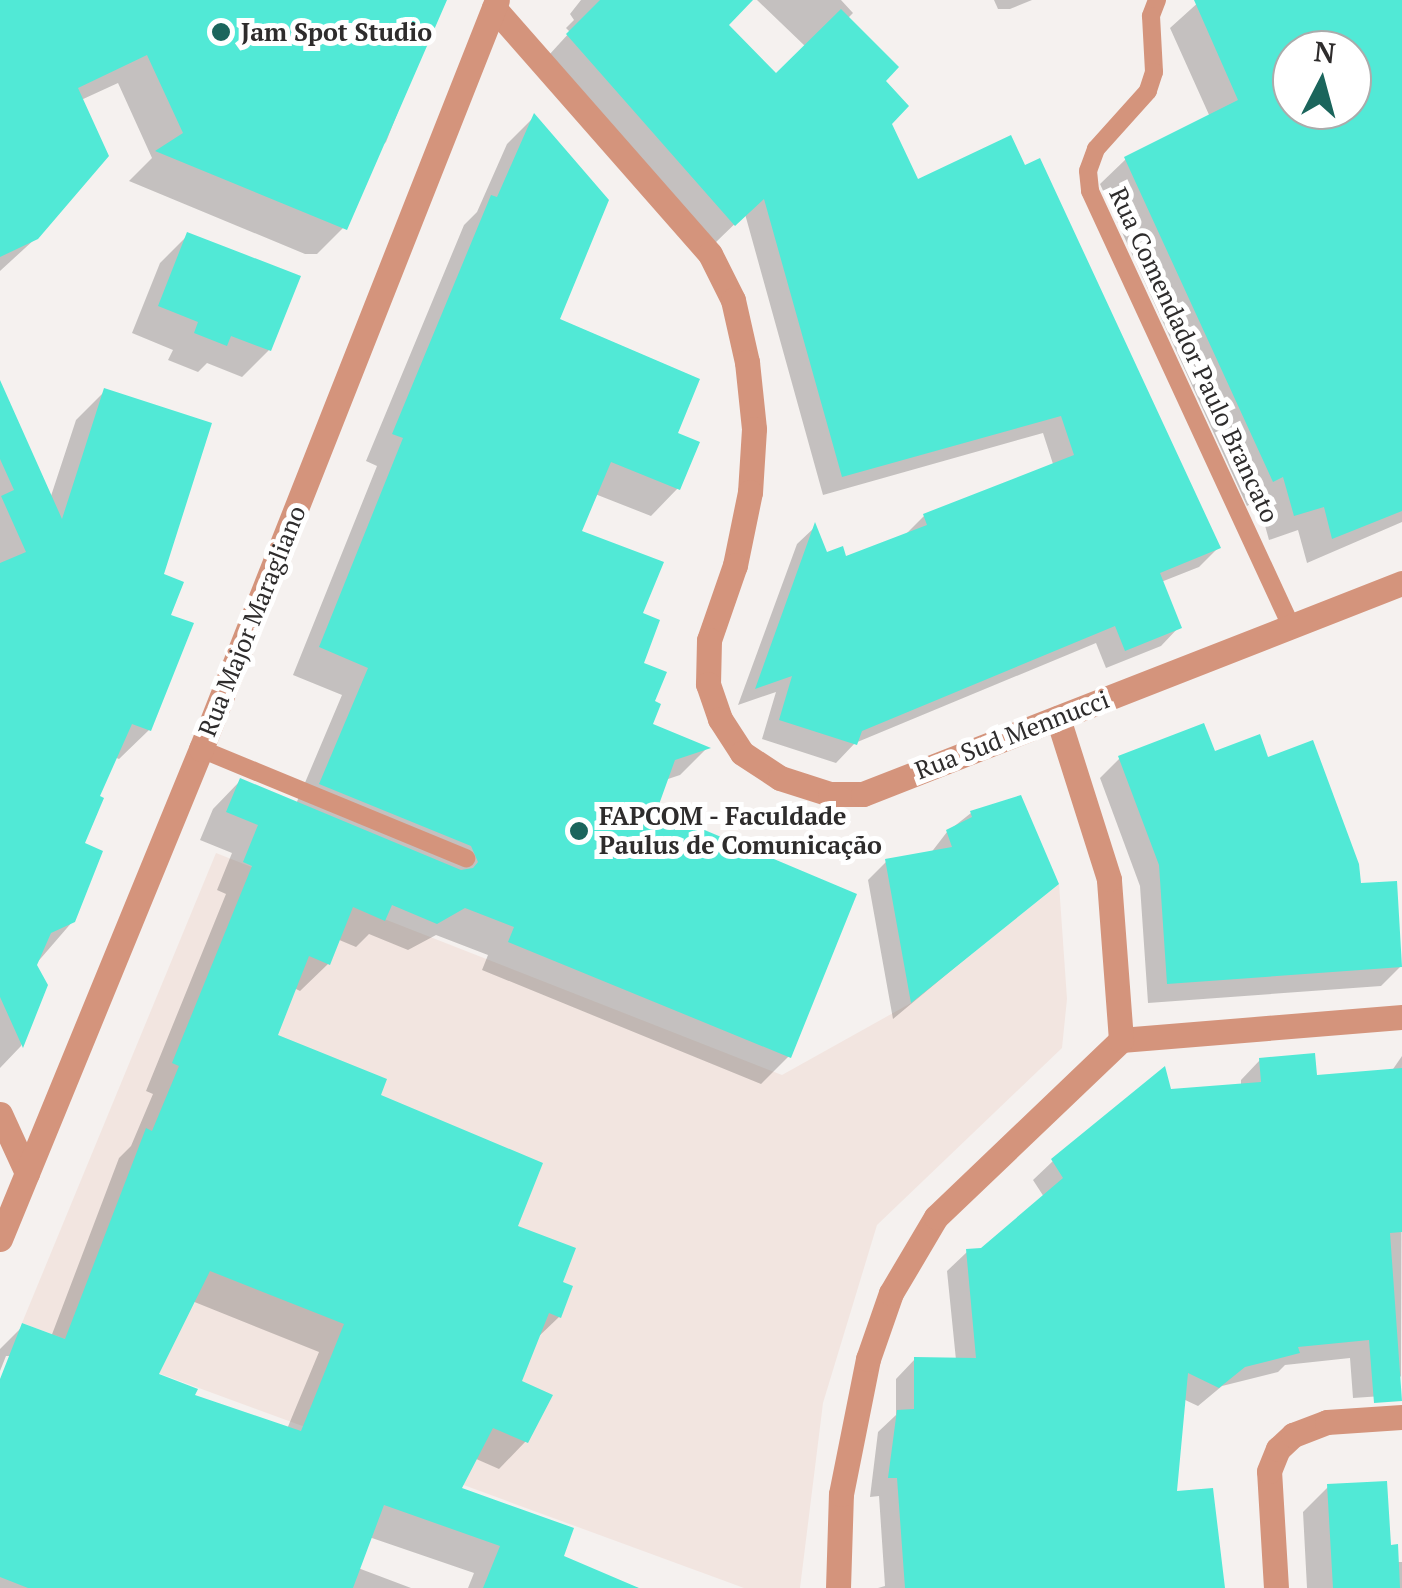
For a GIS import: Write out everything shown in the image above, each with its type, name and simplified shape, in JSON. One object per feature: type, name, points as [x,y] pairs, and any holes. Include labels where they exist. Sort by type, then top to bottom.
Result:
[{"type":"street","name":"Rua Sud Mennucci","points":[[496,4],[700,240],[733,300],[747,362],[754,428],[750,492],[735,565],[709,640],[708,684],[720,719],[742,753],[780,778],[830,794],[863,794],[1402,582]]},
{"type":"street","name":"Rua Major Maragliano","points":[[0,1239],[201,749],[496,4]]},
{"type":"street","points":[[1058,718],[1108,879],[1121,1040]]},
{"type":"street","points":[[838,1588],[841,1494],[868,1360],[891,1293],[936,1216],[1121,1040],[1402,1017]]},
{"type":"street","points":[[0,1114],[27,1173]]},
{"type":"street","points":[[1276,1588],[1269,1470],[1278,1449],[1294,1435],[1327,1422],[1402,1417]]},
{"type":"lane","name":"Rua Comendador Paulo Brancato","points":[[1157,0],[1151,16],[1154,72],[1148,91],[1096,148],[1088,171],[1090,191],[1291,626]]},
{"type":"lane","points":[[201,749],[466,858]]},
{"type":"shaded area","points":[[216,853],[782,1075],[911,1003],[1059,884],[1067,999],[1062,1048],[877,1225],[823,1403],[800,1588],[744,1588],[22,1323]]},
{"type":"building","points":[[0,0],[447,0],[347,230],[155,151],[183,133],[147,55],[78,88],[109,156],[38,239],[0,257]]},
{"type":"building","points":[[600,0],[753,0],[729,25],[776,73],[841,9],[899,67],[886,81],[909,106],[892,124],[918,179],[1011,135],[1025,165],[1040,158],[1221,548],[1160,573],[1182,628],[1125,651],[1115,626],[862,731],[857,745],[779,720],[792,676],[755,689],[815,522],[827,552],[843,546],[846,556],[927,525],[923,514],[1074,455],[1061,416],[842,477],[764,199],[735,226],[566,34]]},
{"type":"building","points":[[1194,0],[1402,0],[1402,511],[1332,539],[1324,507],[1294,516],[1283,477],[1273,482],[1124,157],[1238,100]]},
{"type":"building","points":[[534,113],[609,200],[560,319],[700,379],[678,433],[700,442],[680,490],[611,462],[582,531],[664,562],[643,613],[660,620],[644,663],[667,672],[655,701],[661,704],[653,724],[711,748],[675,760],[657,810],[857,894],[791,1058],[508,942],[514,927],[465,908],[437,924],[392,905],[385,921],[353,907],[330,965],[309,956],[278,1035],[387,1079],[381,1095],[543,1163],[518,1226],[576,1248],[563,1282],[573,1286],[561,1318],[549,1313],[522,1381],[553,1395],[528,1443],[493,1428],[462,1488],[574,1528],[564,1556],[639,1588],[483,1588],[500,1546],[384,1505],[353,1588],[28,1588],[0,1577],[0,1379],[22,1323],[65,1339],[146,1128],[152,1131],[179,1066],[172,1063],[252,866],[243,862],[258,825],[226,812],[240,778],[461,870],[473,868],[478,862],[471,846],[319,784],[368,668],[319,647],[403,438],[392,434],[491,195],[497,197]],"holes":[[[210,1271],[344,1324],[301,1431],[195,1395],[198,1389],[159,1374]]]},
{"type":"building","points":[[187,232],[301,276],[271,351],[231,336],[227,346],[194,333],[198,322],[158,306]]},
{"type":"building","points":[[0,380],[62,519],[104,388],[212,423],[164,574],[184,582],[171,615],[194,623],[151,731],[132,724],[100,796],[104,798],[85,843],[103,851],[75,922],[51,933],[37,965],[48,985],[23,1048],[0,997],[0,563],[26,552],[1,496],[14,490],[0,459]]},
{"type":"building","points":[[1204,723],[1215,751],[1260,734],[1268,757],[1313,740],[1359,864],[1361,883],[1397,881],[1402,967],[1167,984],[1159,865],[1118,756]]},
{"type":"building","points":[[1021,795],[1059,884],[911,1003],[885,859],[952,847],[946,830],[972,817],[970,811]]},
{"type":"building","points":[[1315,1053],[1317,1075],[1402,1068],[1402,1232],[1390,1233],[1402,1401],[1374,1403],[1369,1340],[1298,1347],[1300,1353],[1245,1367],[1219,1388],[1188,1373],[1177,1491],[1213,1488],[1225,1588],[905,1588],[897,1478],[888,1478],[897,1410],[914,1409],[914,1357],[976,1358],[966,1249],[981,1248],[1063,1178],[1051,1159],[1165,1066],[1171,1089],[1261,1082],[1259,1058]]},
{"type":"building","points":[[1387,1481],[1391,1545],[1398,1544],[1400,1588],[1333,1588],[1327,1484]]},
{"type":"place","name":"Jam Spot Studio","points":[[221,32]]},
{"type":"place","name":"FAPCOM - Faculdade Paulus de Comunicação","points":[[579,831]]}]
